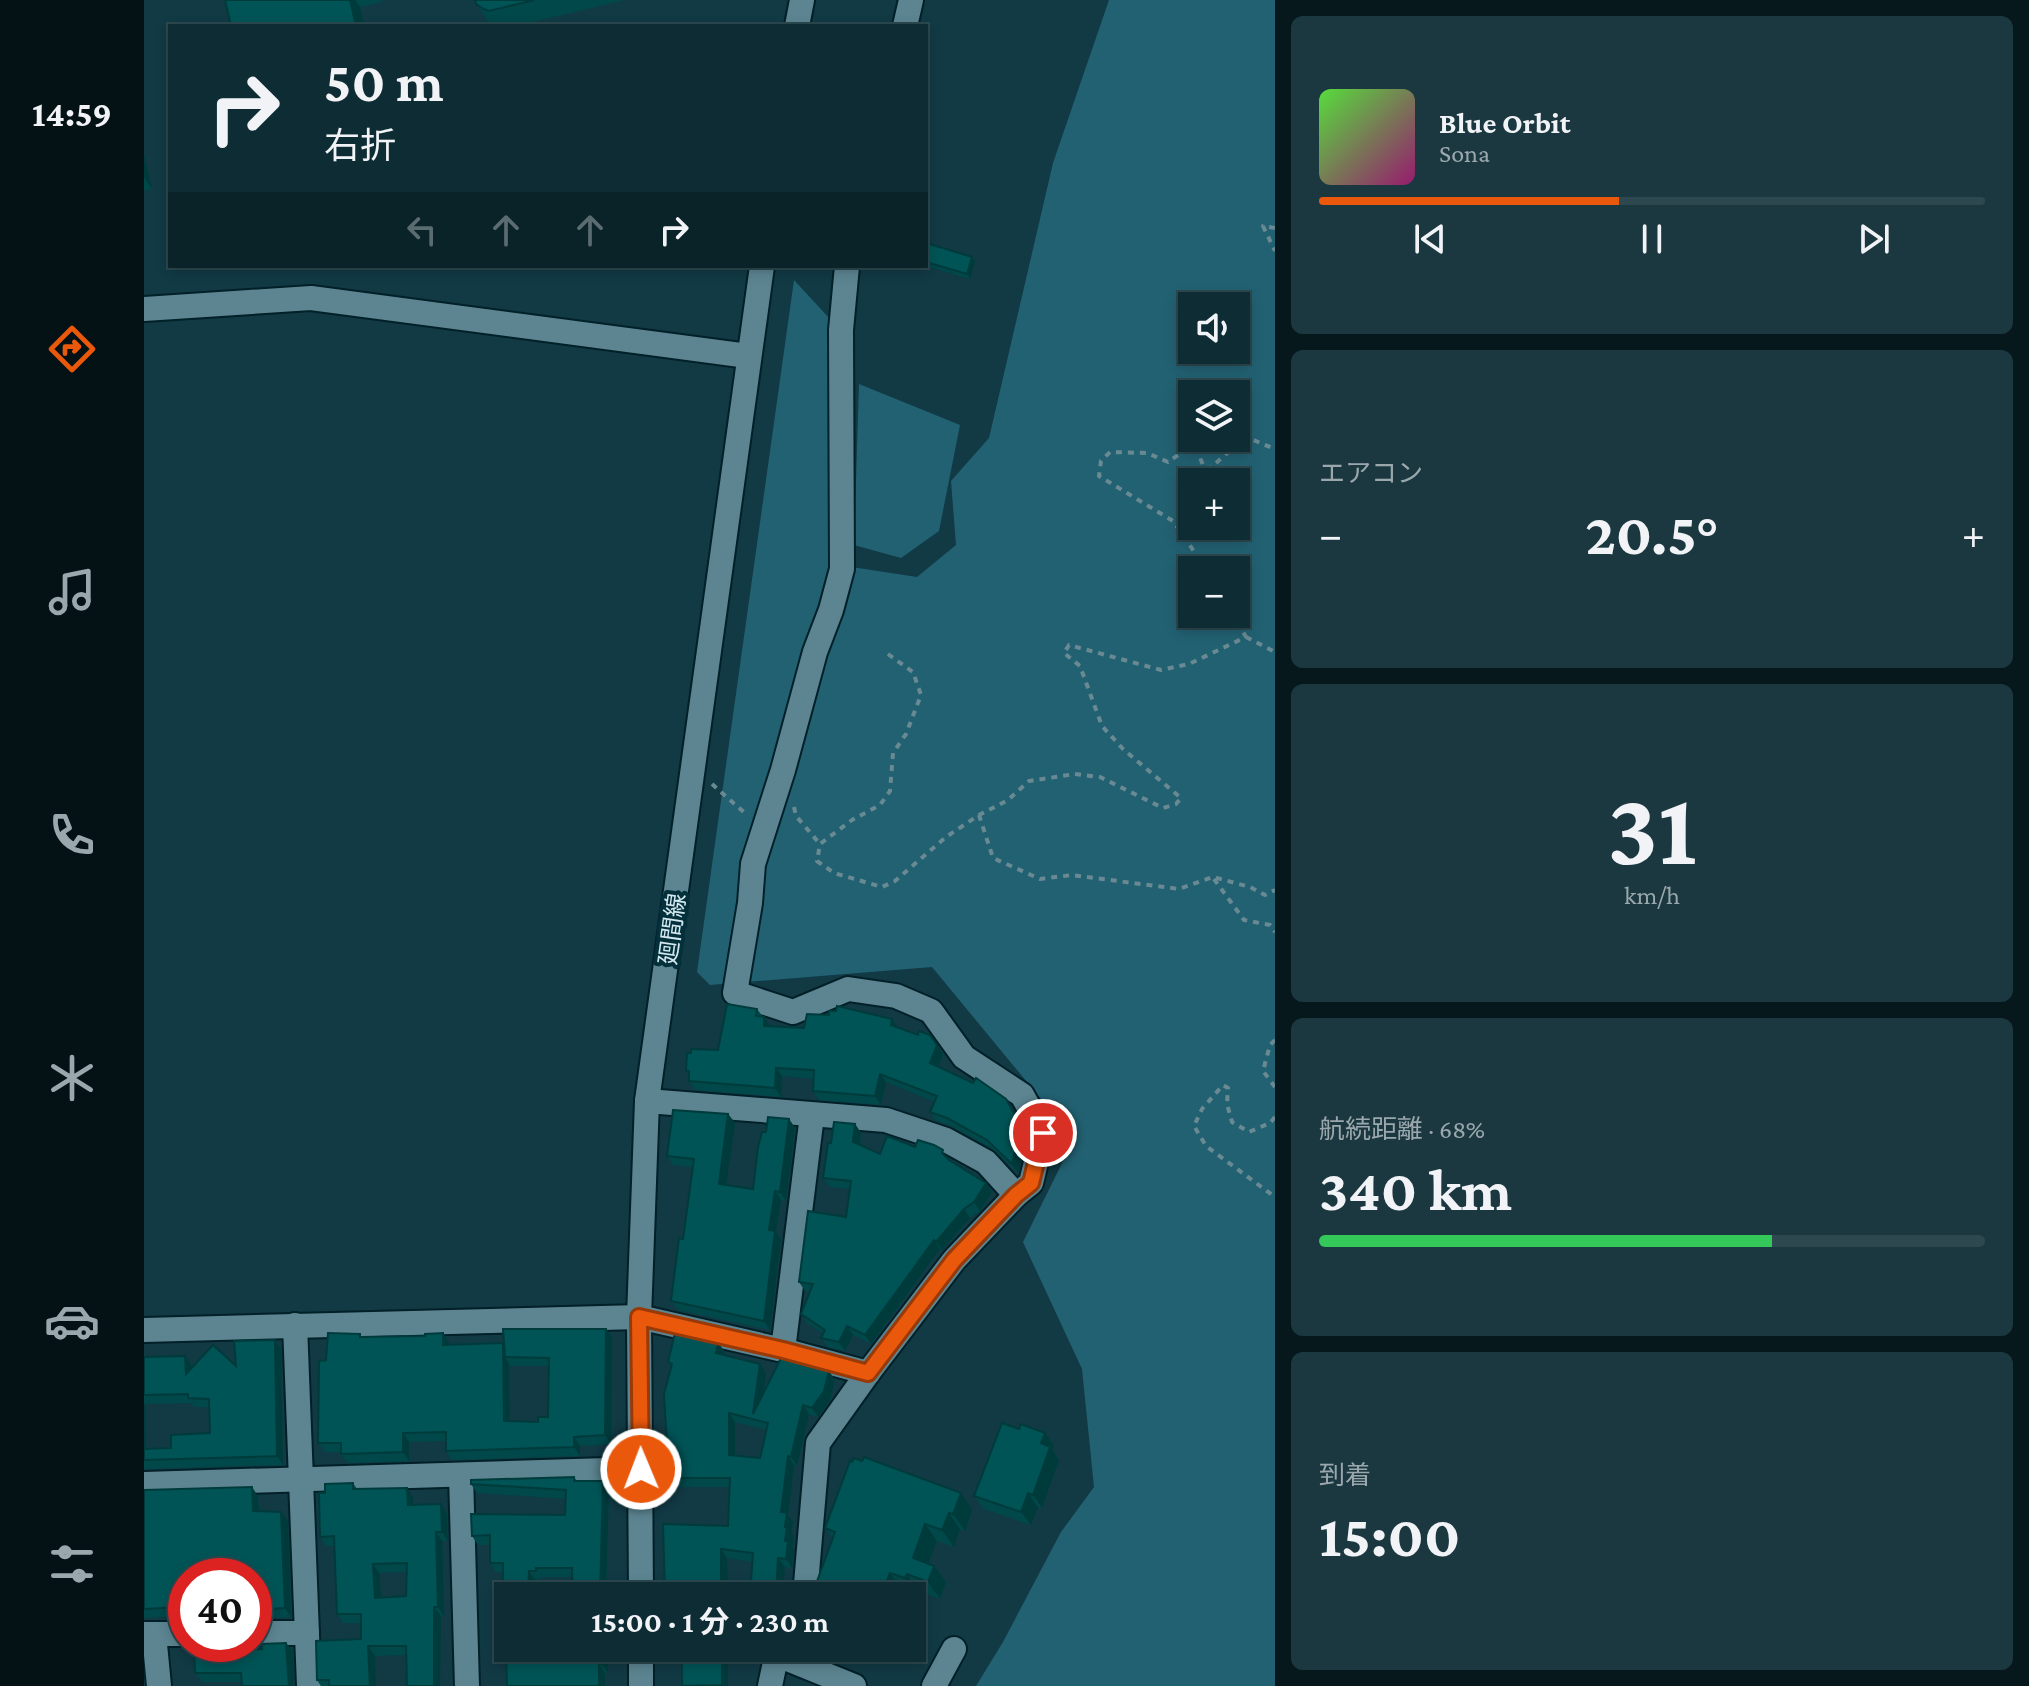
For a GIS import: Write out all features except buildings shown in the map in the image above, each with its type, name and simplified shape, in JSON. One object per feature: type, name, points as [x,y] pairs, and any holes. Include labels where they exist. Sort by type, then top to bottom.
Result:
[{"type":"street","points":[[797,24],[802,0]]},
{"type":"street","points":[[905,24],[911,0]]},
{"type":"street","name":"廻間線","points":[[641,1582],[639,1317],[647,1101],[762,268]]},
{"type":"street","points":[[806,1582],[818,1443],[954,1260],[1031,1183],[1043,1133],[1022,1095],[964,1057],[931,1011],[896,996],[848,989],[793,1012],[735,993],[750,903],[753,864],[842,569],[841,330],[847,268]]},
{"type":"street","points":[[144,309],[311,298],[748,356]]},
{"type":"street","points":[[647,1101],[886,1120],[946,1140],[986,1162],[1016,1195]]},
{"type":"street","points":[[783,1350],[812,1115]]},
{"type":"street","points":[[144,1330],[639,1317],[868,1373]]},
{"type":"street","points":[[295,1325],[309,1686]]},
{"type":"street","points":[[144,1484],[641,1469]]},
{"type":"street","points":[[461,1475],[467,1686]]},
{"type":"street","points":[[272,1633],[307,1633]]},
{"type":"street","points":[[149,1634],[159,1686]]},
{"type":"street","points":[[934,1686],[954,1649]]},
{"type":"street","points":[[641,1662],[641,1686]]},
{"type":"street","points":[[770,1686],[774,1662]]},
{"type":"street","points":[[801,1662],[854,1686]]},
{"type":"path","points":[[1275,228],[1263,226],[1275,251]]},
{"type":"path","points":[[1197,556],[1173,521],[1099,476],[1101,461],[1110,452],[1120,452],[1147,453],[1168,462],[1188,448],[1197,451],[1204,467],[1209,469],[1246,437],[1275,449]]},
{"type":"path","points":[[1241,628],[1246,637],[1275,652]]},
{"type":"path","points":[[888,654],[913,672],[921,695],[906,734],[893,753],[890,791],[880,805],[852,820],[820,844],[817,861],[834,873],[882,887],[895,881],[946,837],[1008,800],[1029,781],[1075,774],[1100,777],[1163,808],[1176,804],[1181,798],[1123,749],[1102,726],[1080,666],[1064,653],[1069,645],[1161,670],[1189,664],[1246,637]]},
{"type":"path","points":[[692,780],[713,784],[763,831]]},
{"type":"path","points":[[793,805],[796,816],[820,844]]},
{"type":"path","points":[[979,815],[993,858],[1040,879],[1072,875],[1179,889],[1213,877],[1250,887],[1265,895],[1275,890]]},
{"type":"path","points":[[1213,877],[1244,920],[1270,925],[1275,932]]},
{"type":"path","points":[[1275,1040],[1270,1045],[1263,1071],[1275,1087]]},
{"type":"path","points":[[1275,1117],[1270,1123],[1249,1132],[1232,1122],[1227,1104],[1228,1088],[1223,1085],[1202,1109],[1194,1126],[1206,1146],[1275,1197]]},
{"type":"shaded area","points":[[1109,0],[1275,0],[1275,1686],[976,1686],[1061,1532],[1094,1487],[1082,1369],[1023,1242],[1074,1139],[932,967],[710,985],[697,972],[794,280],[830,319],[832,564],[917,577],[956,545],[951,481],[989,438],[1053,163]]},
{"type":"shaded area","points":[[859,384],[960,425],[939,531],[901,558],[854,545]]},
{"type":"route","points":[[641,1469],[639,1317],[868,1373],[954,1260],[1031,1183],[1043,1133]]}]
